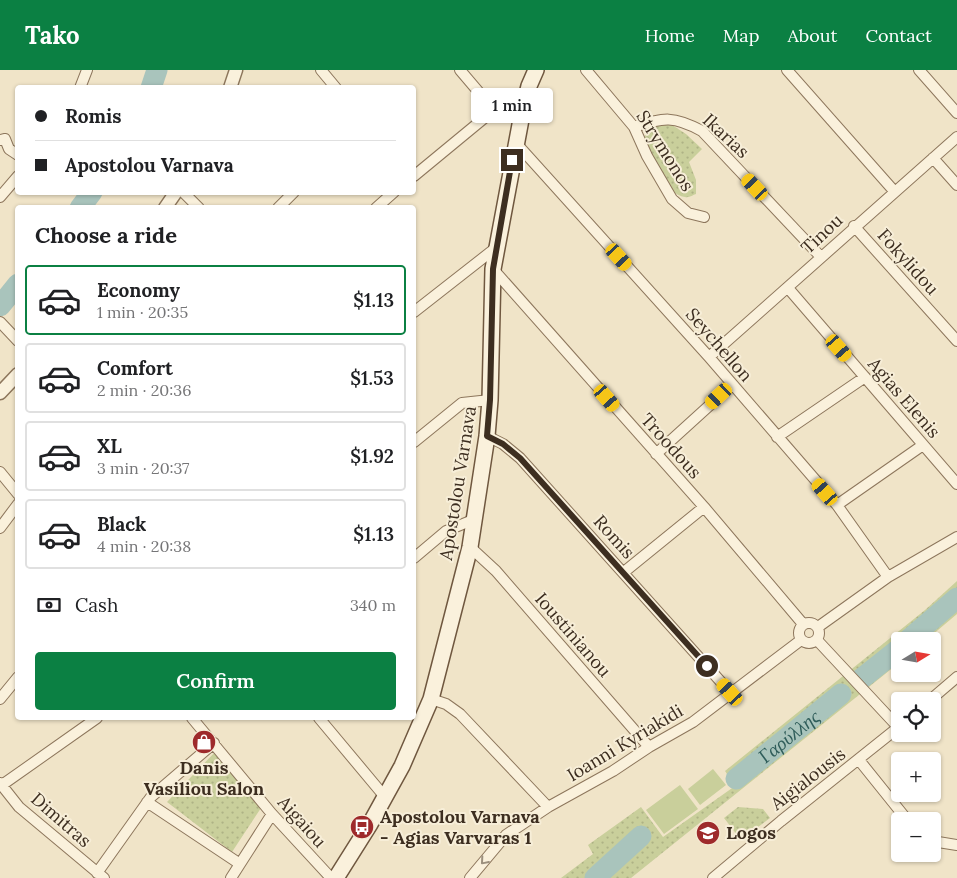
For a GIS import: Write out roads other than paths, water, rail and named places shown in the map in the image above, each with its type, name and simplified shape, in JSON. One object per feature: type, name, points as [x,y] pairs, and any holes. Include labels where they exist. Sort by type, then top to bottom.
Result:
[{"type":"main road","name":"Apostolou Varnava","points":[[336,878],[402,766],[430,699],[470,547],[487,436],[490,400],[493,269],[522,114],[529,86],[536,70]]},
{"type":"street","points":[[81,85],[87,70]]},
{"type":"street","points":[[231,85],[236,70]]},
{"type":"street","points":[[321,70],[334,85]]},
{"type":"street","points":[[460,70],[494,110],[522,114]]},
{"type":"street","points":[[787,70],[894,191]]},
{"type":"street","points":[[919,70],[957,113]]},
{"type":"street","name":"Strymonos","points":[[592,72],[634,127],[647,156],[672,199],[688,213],[704,217]]},
{"type":"street","points":[[416,174],[494,110]]},
{"type":"street","name":"Ikarias","points":[[634,127],[659,119],[684,121],[702,131],[821,256]]},
{"type":"street","name":"Tinou","points":[[710,357],[854,226],[957,137]]},
{"type":"street","points":[[0,140],[5,139],[9,149],[15,154]]},
{"type":"street","name":"Seychellon","points":[[516,143],[710,357],[837,506],[888,577]]},
{"type":"street","points":[[933,158],[957,185]]},
{"type":"street","points":[[0,197],[15,180]]},
{"type":"street","points":[[186,195],[195,205]]},
{"type":"street","points":[[281,205],[291,195]]},
{"type":"street","points":[[379,205],[391,195]]},
{"type":"street","name":"Fokylidou","points":[[854,226],[957,341]]},
{"type":"street","points":[[416,310],[497,247]]},
{"type":"street","name":"Troodous","points":[[493,269],[704,507],[803,624]]},
{"type":"street","name":"Agias Elenis","points":[[788,288],[957,484]]},
{"type":"street","points":[[0,322],[15,338]]},
{"type":"street","points":[[0,393],[15,377]]},
{"type":"street","points":[[777,437],[865,377]]},
{"type":"street","points":[[656,454],[732,385]]},
{"type":"street","points":[[416,440],[462,403],[490,400]]},
{"type":"street","name":"Romis","points":[[487,436],[503,444],[520,458],[730,692]]},
{"type":"street","points":[[837,506],[923,445]]},
{"type":"street","points":[[0,472],[15,490]]},
{"type":"street","points":[[624,572],[704,507]]},
{"type":"street","points":[[0,528],[15,508]]},
{"type":"street","points":[[416,556],[446,532],[475,519]]},
{"type":"street","points":[[818,628],[888,577],[957,537]]},
{"type":"street","name":"Ioustinianou","points":[[470,547],[496,571],[649,747]]},
{"type":"street","points":[[813,623],[818,628],[820,634],[817,640],[808,643],[802,640],[799,633],[803,624],[813,623]]},
{"type":"street","name":"Ioanni Kyriakidi","points":[[470,878],[506,835],[548,807],[613,772],[649,747],[693,722],[730,692],[802,640]]},
{"type":"street","points":[[817,640],[891,719]]},
{"type":"street","points":[[939,692],[957,677]]},
{"type":"street","points":[[0,699],[15,681]]},
{"type":"street","points":[[430,699],[446,704],[460,714],[548,807]]},
{"type":"street","points":[[1,784],[94,720]]},
{"type":"street","name":"Aigaiou","points":[[194,720],[272,814],[331,878]]},
{"type":"street","points":[[321,720],[385,797]]},
{"type":"street","name":"Aigialousis","points":[[713,878],[891,733]]},
{"type":"street","points":[[100,875],[150,797],[214,743]]},
{"type":"street","points":[[858,760],[901,812]]},
{"type":"street","name":"Dimitras","points":[[1,784],[19,807],[100,875]]},
{"type":"street","points":[[147,802],[240,864]]},
{"type":"street","points":[[231,878],[272,814]]},
{"type":"street","points":[[941,842],[957,845]]},
{"type":"waterway","name":"Γαρύλλης","points":[[152,85],[157,70]]},
{"type":"waterway","name":"Γαρύλλης","points":[[82,205],[90,195]]},
{"type":"waterway","name":"Γαρύλλης","points":[[0,306],[15,288]]},
{"type":"waterway","name":"Γαρύλλης","points":[[917,632],[957,598]]},
{"type":"waterway","name":"Γαρύλλης","points":[[861,679],[891,655]]},
{"type":"waterway","name":"Γαρύλλης","points":[[736,779],[841,694]]},
{"type":"waterway","name":"Γαρύλλης","points":[[595,878],[641,836]]},
{"type":"place","name":"Danis Vasiliou Salon","points":[[204,742]]},
{"type":"place","name":"Apostolou Varnava - Agias Varvaras 1","points":[[362,827]]},
{"type":"place","name":"Logos","points":[[708,833]]}]
